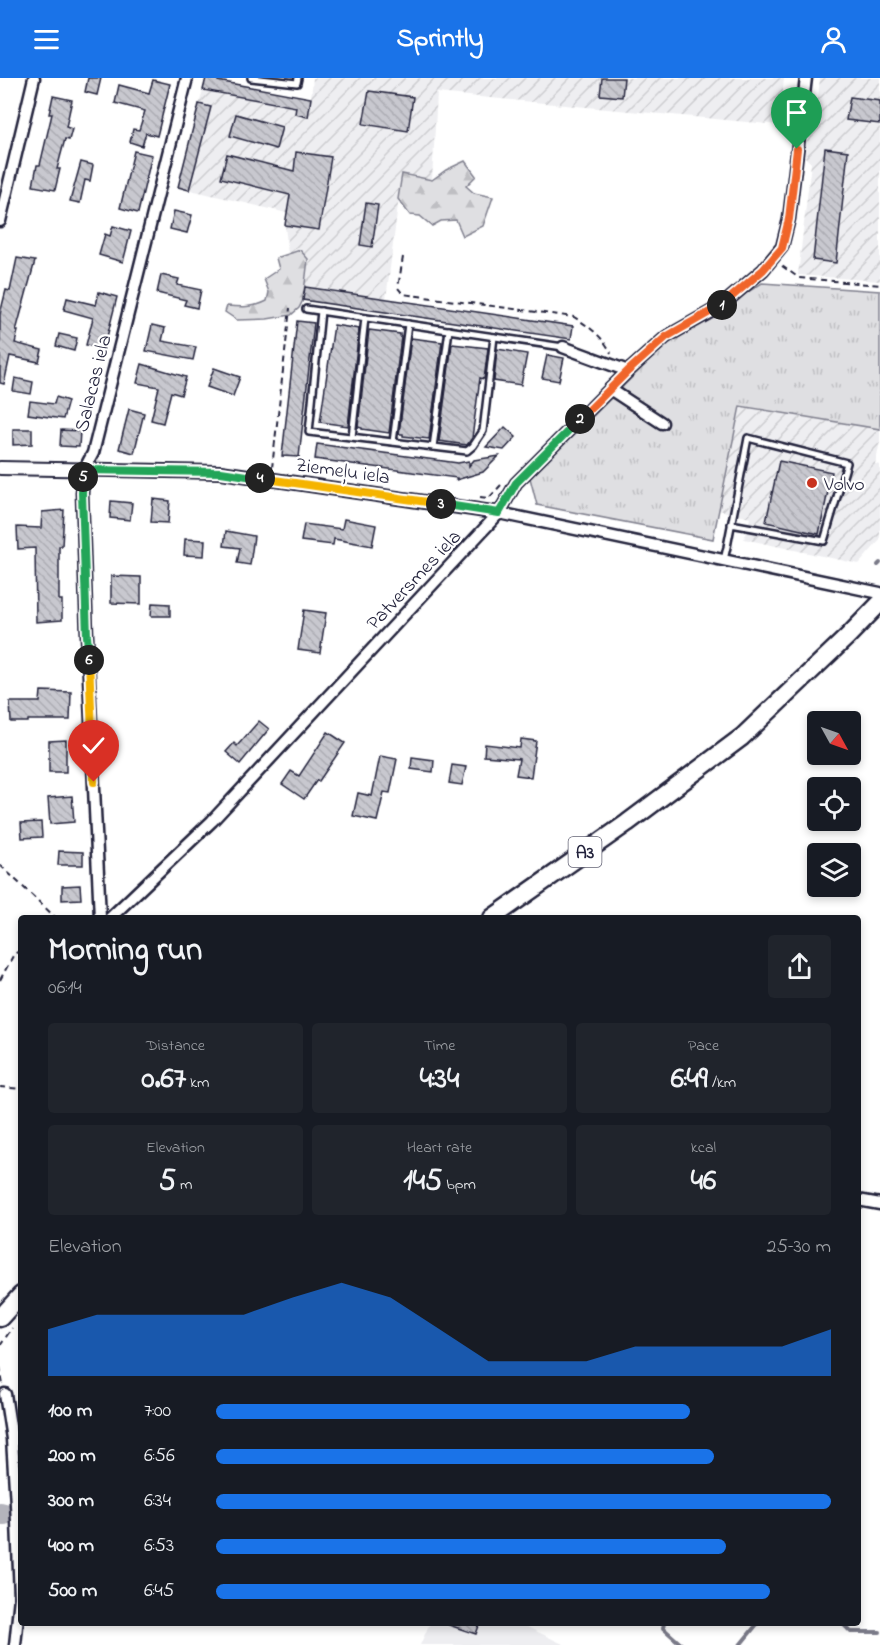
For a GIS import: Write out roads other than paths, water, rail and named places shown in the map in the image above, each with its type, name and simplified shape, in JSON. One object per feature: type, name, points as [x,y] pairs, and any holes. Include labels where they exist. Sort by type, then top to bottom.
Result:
[{"type":"highway","name":"A3","points":[[496,915],[742,737],[880,603]]},
{"type":"highway","points":[[7,1322],[18,1301]]},
{"type":"street","points":[[0,221],[34,78]]},
{"type":"street","name":"Salacas iela","points":[[100,915],[87,636],[82,493],[84,470],[93,453],[187,78]]},
{"type":"street","name":"Patversmes iela","points":[[113,915],[212,821],[499,513],[516,483],[610,389],[623,369],[666,337],[721,306],[773,259],[782,248],[789,219],[806,78]]},
{"type":"street","points":[[563,347],[623,369]]},
{"type":"street","points":[[610,389],[662,423]]},
{"type":"street","name":"Ziemeļu iela","points":[[0,468],[221,472],[499,513]]},
{"type":"street","points":[[499,513],[880,593]]},
{"type":"street","points":[[861,1201],[880,1204]]},
{"type":"street","points":[[4,1394],[12,1439],[18,1532]]},
{"type":"street","points":[[15,1645],[18,1616]]},
{"type":"lane","points":[[250,78],[297,83],[298,78]]},
{"type":"lane","points":[[306,309],[563,347]]},
{"type":"lane","points":[[321,311],[309,432],[467,451],[483,431],[494,337]]},
{"type":"lane","points":[[352,437],[365,318]]},
{"type":"lane","points":[[393,442],[408,324]]},
{"type":"lane","points":[[433,447],[449,330]]},
{"type":"lane","points":[[724,560],[731,524],[748,438],[847,463],[824,541],[731,524]]},
{"type":"waterway","points":[[0,1513],[4,1514]]},
{"type":"waterway","points":[[663,1626],[682,1645]]},
{"type":"waterway","points":[[740,1645],[756,1626]]},
{"type":"waterway","points":[[845,1626],[851,1632],[880,1632]]},
{"type":"place","name":"Volvo","points":[[812,483]]}]
